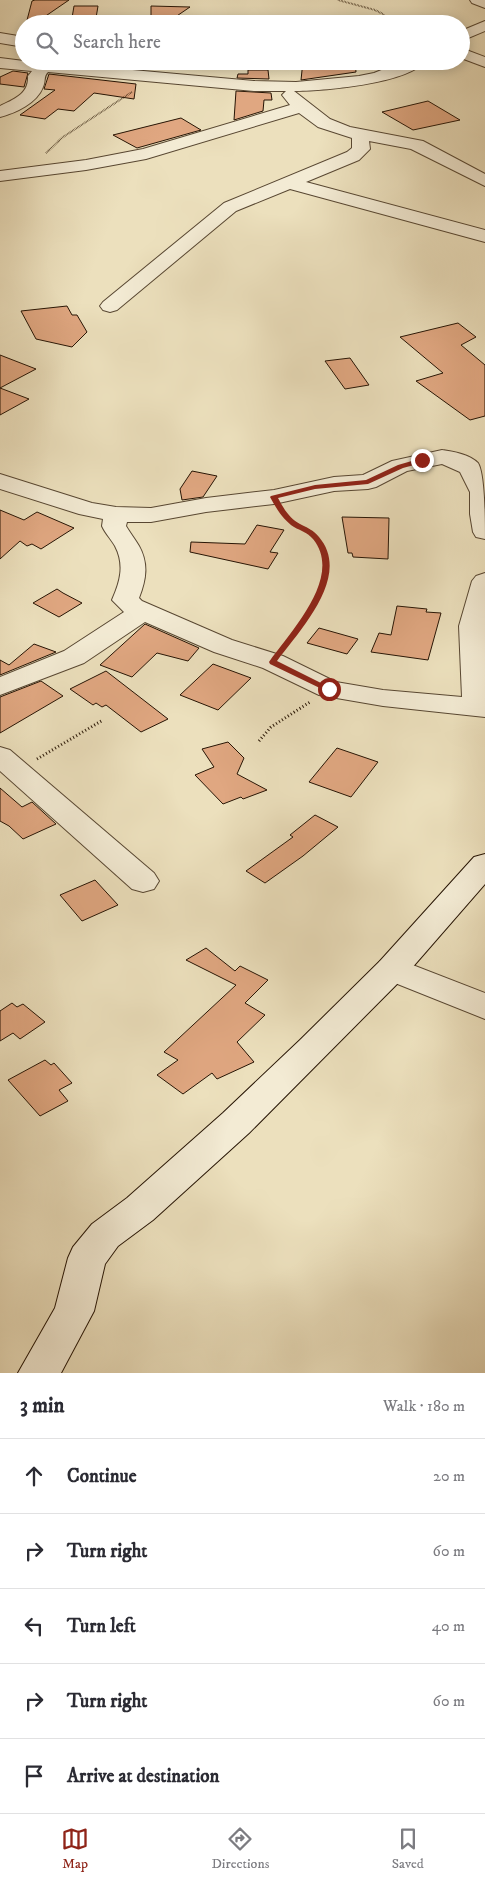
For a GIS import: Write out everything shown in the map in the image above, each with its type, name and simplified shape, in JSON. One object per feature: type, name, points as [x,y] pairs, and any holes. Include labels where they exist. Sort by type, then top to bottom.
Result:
[{"type":"street","points":[[477,0],[485,4]]},
{"type":"street","points":[[470,32],[485,25]]},
{"type":"street","points":[[0,38],[15,40]]},
{"type":"street","points":[[470,56],[485,62]]},
{"type":"street","points":[[0,63],[15,63]]},
{"type":"street","points":[[0,112],[28,98],[38,82],[36,76],[42,70]]},
{"type":"street","points":[[107,70],[246,86],[286,87],[366,80],[398,70]]},
{"type":"street","points":[[286,87],[293,100],[324,123],[360,134],[393,138],[418,145],[443,156],[485,181]]},
{"type":"street","points":[[0,176],[33,170],[86,165],[146,154],[302,107]]},
{"type":"street","points":[[110,306],[230,207],[353,156],[361,149],[360,134]]},
{"type":"street","points":[[287,182],[347,200],[485,236]]},
{"type":"street","points":[[0,481],[88,509],[116,514],[151,514],[274,497],[324,485],[368,482],[400,466],[442,457],[454,459],[470,468],[482,492],[482,514],[485,532]]},
{"type":"street","points":[[116,514],[114,526],[133,562],[135,577],[125,600],[132,607],[223,646],[273,662],[329,689],[384,698],[480,708],[472,626],[485,581]]},
{"type":"street","points":[[0,687],[74,657],[142,612]]},
{"type":"street","points":[[9,763],[143,881]]},
{"type":"street","points":[[38,1373],[52,1352],[74,1311],[87,1258],[105,1235],[140,1209],[236,1123],[392,969],[485,864]]},
{"type":"street","points":[[392,969],[485,1007]]},
{"type":"path","points":[[338,0],[375,10],[384,15]]},
{"type":"path","points":[[33,170],[47,151],[62,137],[158,76]]},
{"type":"path","points":[[273,662],[305,619],[322,590],[326,559],[318,540],[310,531],[296,525],[282,511],[274,497]]},
{"type":"path","points":[[259,741],[271,727],[329,689]]},
{"type":"path","points":[[9,763],[103,720]]},
{"type":"building","points":[[69,0],[47,15],[28,15],[32,1]]},
{"type":"building","points":[[74,6],[98,6],[96,15],[72,15]]},
{"type":"building","points":[[151,6],[190,7],[178,15],[151,15]]},
{"type":"building","points":[[248,70],[268,70],[269,79],[237,78],[238,74],[248,74]]},
{"type":"building","points":[[302,70],[356,70],[356,72],[301,80]]},
{"type":"building","points":[[13,71],[28,73],[24,87],[0,84],[0,77]]},
{"type":"building","points":[[49,74],[136,84],[134,99],[94,93],[74,111],[58,109],[45,119],[20,115],[55,90],[44,89]]},
{"type":"building","points":[[236,91],[271,93],[272,100],[264,100],[263,111],[234,120]]},
{"type":"building","points":[[428,101],[460,120],[413,130],[382,112]]},
{"type":"building","points":[[181,118],[201,130],[137,148],[113,135]]},
{"type":"building","points":[[67,306],[72,315],[77,315],[87,332],[72,347],[36,339],[21,311]]},
{"type":"building","points":[[458,323],[476,337],[461,345],[485,365],[485,416],[470,420],[416,381],[443,373],[400,337]]},
{"type":"building","points":[[0,355],[36,369],[0,388]]},
{"type":"building","points":[[350,358],[369,385],[345,389],[325,361]]},
{"type":"building","points":[[0,388],[29,399],[0,415]]},
{"type":"building","points":[[192,471],[217,476],[203,497],[182,500],[180,489]]},
{"type":"building","points":[[0,510],[24,520],[37,512],[74,528],[41,549],[32,544],[27,546],[20,541],[0,559]]},
{"type":"building","points":[[342,517],[389,518],[388,559],[353,557],[352,553],[348,553]]},
{"type":"building","points":[[257,525],[284,530],[270,552],[278,553],[268,569],[190,552],[191,542],[245,544]]},
{"type":"building","points":[[57,589],[82,603],[59,617],[33,603]]},
{"type":"building","points":[[397,606],[427,609],[426,612],[441,613],[428,660],[371,652],[379,633],[391,635]]},
{"type":"building","points":[[145,624],[199,648],[188,661],[157,653],[132,677],[100,665]]},
{"type":"building","points":[[319,628],[358,639],[347,654],[307,643]]},
{"type":"building","points":[[34,644],[56,652],[0,675],[0,660],[9,665]]},
{"type":"building","points":[[213,664],[251,678],[218,710],[180,695]]},
{"type":"building","points":[[106,671],[168,719],[141,732],[106,705],[102,707],[96,703],[93,705],[70,689]]},
{"type":"building","points":[[41,681],[63,696],[0,733],[0,697]]},
{"type":"building","points":[[228,742],[244,758],[237,774],[267,790],[223,804],[195,775],[214,767],[202,749]]},
{"type":"building","points":[[337,748],[378,762],[351,797],[309,782]]},
{"type":"building","points":[[0,788],[22,807],[32,802],[56,824],[23,839],[9,826],[0,821]]},
{"type":"building","points":[[315,815],[338,827],[303,856],[265,883],[246,871],[293,837],[290,835]]},
{"type":"building","points":[[95,880],[118,905],[82,921],[60,895]]},
{"type":"building","points":[[206,948],[235,971],[240,966],[268,980],[245,1003],[265,1015],[237,1042],[254,1062],[217,1079],[212,1073],[183,1094],[157,1075],[178,1060],[164,1052],[236,985],[186,960]]},
{"type":"building","points":[[12,1003],[17,1007],[23,1004],[45,1022],[20,1039],[13,1033],[0,1041],[0,1011]]},
{"type":"building","points":[[45,1060],[51,1065],[54,1063],[72,1083],[59,1090],[68,1101],[40,1116],[8,1080]]},
{"type":"route","points":[[329,689],[273,662],[305,619],[322,590],[326,559],[318,540],[310,531],[296,525],[282,511],[274,497],[315,487],[368,482],[400,466],[422,460]]}]
